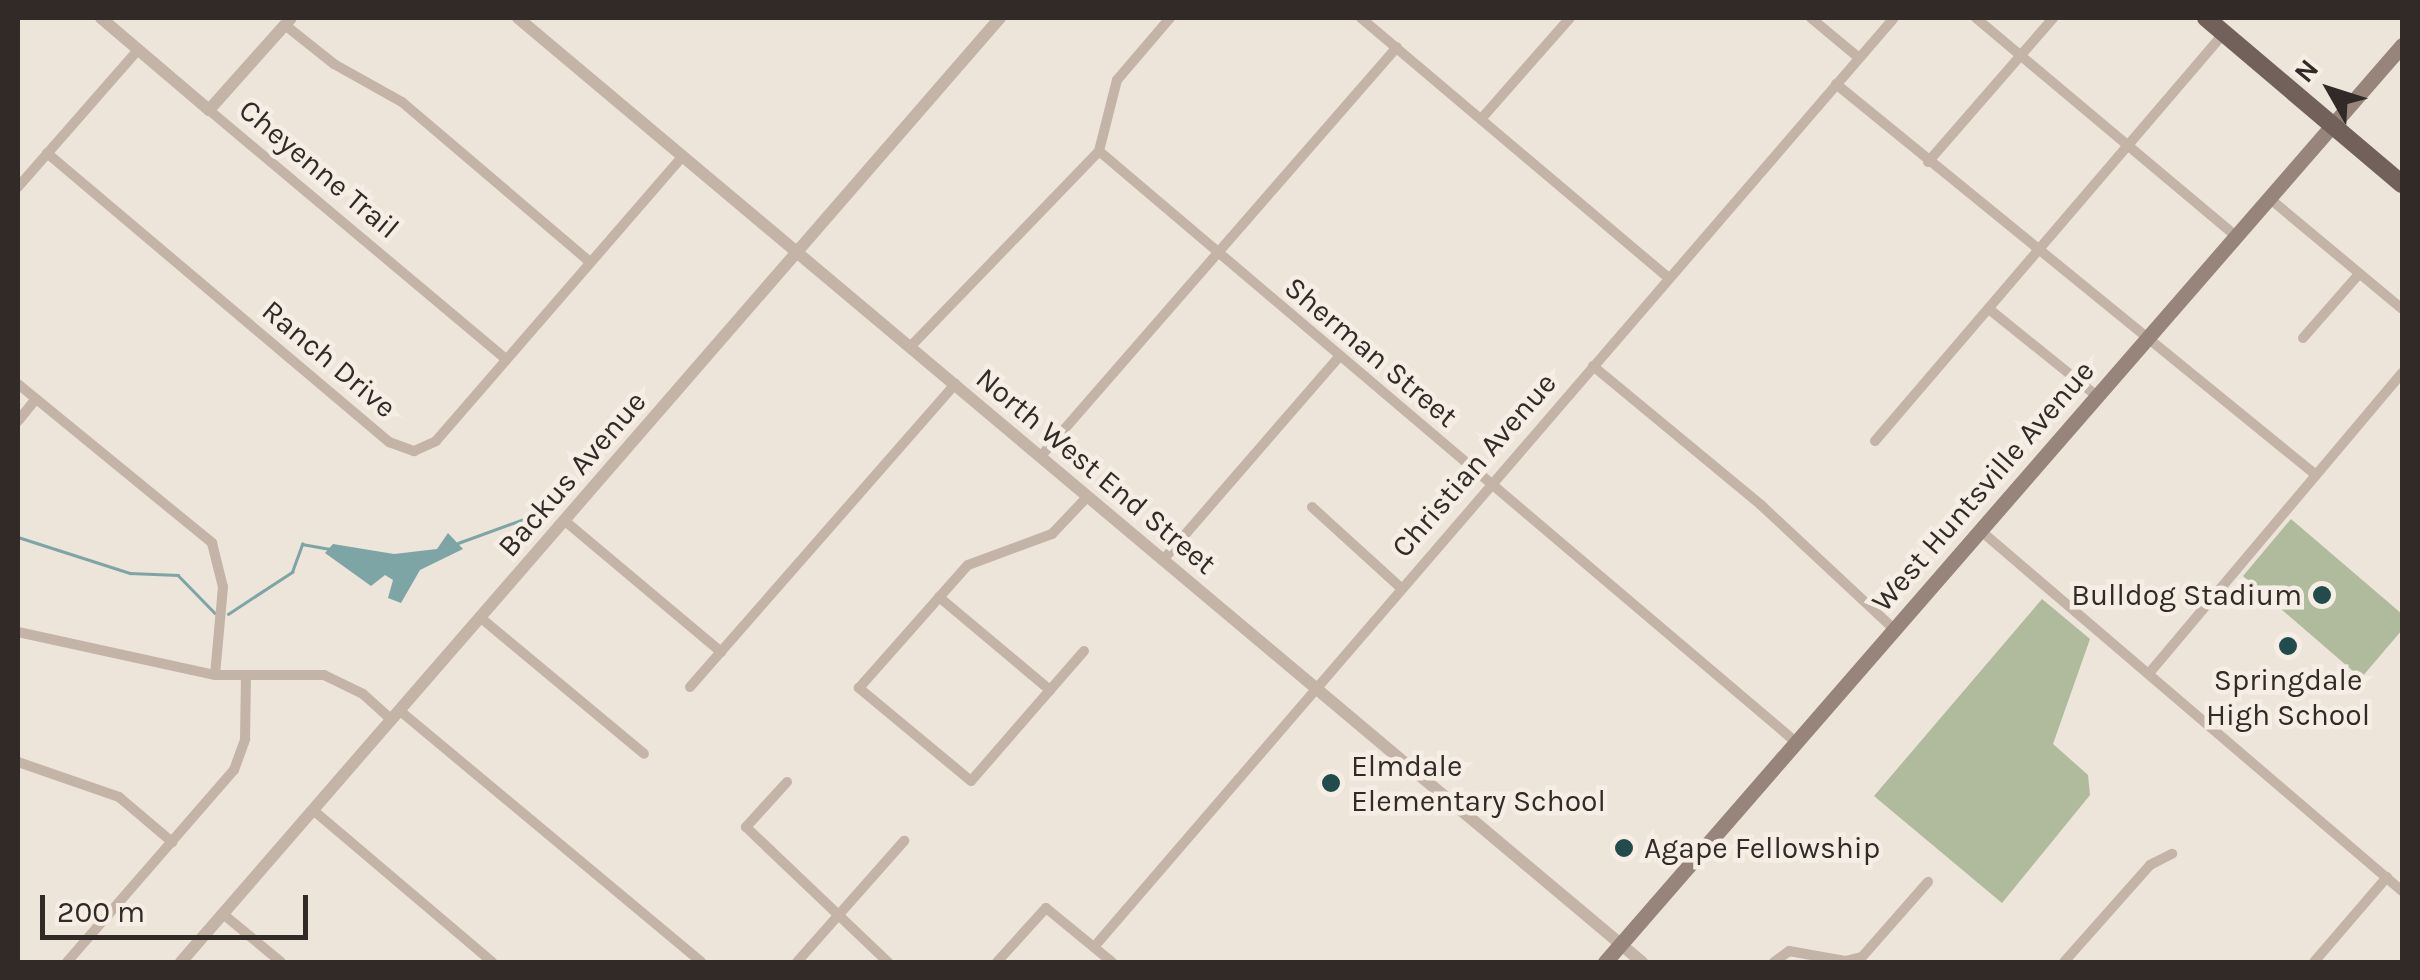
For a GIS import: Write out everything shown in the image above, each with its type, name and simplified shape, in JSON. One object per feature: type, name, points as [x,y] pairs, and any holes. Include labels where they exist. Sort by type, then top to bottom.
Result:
[{"type":"main road","points":[[2206,18],[2402,184]]},
{"type":"main road","name":"West Huntsville Avenue","points":[[1605,962],[2402,45]]},
{"type":"street","name":"Cheyenne Trail","points":[[101,18],[506,358]]},
{"type":"street","name":"North West End Street","points":[[518,18],[1642,962]]},
{"type":"street","name":"Backus Avenue","points":[[181,962],[1000,18]]},
{"type":"street","points":[[910,347],[1099,152],[1117,80],[1170,18]]},
{"type":"street","points":[[1361,18],[1669,278]]},
{"type":"street","points":[[1811,18],[1859,58]]},
{"type":"street","name":"Christian Avenue","points":[[1094,947],[1894,18]]},
{"type":"street","points":[[1976,18],[2236,236]]},
{"type":"street","points":[[1928,162],[2053,18]]},
{"type":"street","points":[[1482,118],[1566,19]]},
{"type":"street","points":[[209,110],[288,21],[334,64],[402,102],[590,262]]},
{"type":"street","points":[[1875,442],[2224,33]]},
{"type":"street","points":[[1041,456],[1396,47]]},
{"type":"street","points":[[18,188],[138,50]]},
{"type":"street","points":[[1836,84],[2036,253],[2148,338],[2316,476]]},
{"type":"street","name":"Sherman Street","points":[[1099,152],[1797,743]]},
{"type":"street","name":"Ranch Drive","points":[[47,153],[401,449],[414,451],[436,441],[683,156]]},
{"type":"street","points":[[2269,198],[2402,310]]},
{"type":"street","points":[[2303,338],[2359,274]]},
{"type":"street","points":[[1988,309],[2098,397]]},
{"type":"street","points":[[1162,560],[1339,357]]},
{"type":"street","points":[[1593,366],[1761,505],[1895,630]]},
{"type":"street","points":[[2151,672],[2402,374]]},
{"type":"street","points":[[18,384],[212,543],[223,588],[215,675]]},
{"type":"street","points":[[690,687],[955,384]]},
{"type":"street","points":[[18,421],[36,399]]},
{"type":"street","points":[[1084,650],[971,782],[860,688],[968,565],[1052,534],[1088,496]]},
{"type":"street","points":[[1312,508],[1401,588]]},
{"type":"street","points":[[565,521],[721,652]]},
{"type":"street","points":[[1981,532],[2151,672],[2402,890]]},
{"type":"street","points":[[939,597],[1050,690]]},
{"type":"street","points":[[481,618],[644,754]]},
{"type":"street","points":[[18,632],[215,675],[324,675],[395,714],[701,962]]},
{"type":"street","points":[[66,962],[172,842],[242,755],[246,677]]},
{"type":"street","points":[[18,762],[119,797],[172,842]]},
{"type":"street","points":[[787,782],[746,827],[837,918],[888,962]]},
{"type":"street","points":[[313,810],[492,962]]},
{"type":"street","points":[[798,962],[904,841]]},
{"type":"street","points":[[2064,962],[2150,865],[2172,854]]},
{"type":"street","points":[[2314,962],[2387,877]]},
{"type":"street","points":[[1774,962],[1789,951],[1862,957],[1928,882]]},
{"type":"street","points":[[997,962],[1046,908],[1112,962]]},
{"type":"street","points":[[223,914],[281,962]]},
{"type":"green space","name":"Bulldog Stadium","points":[[2291,519],[2402,614],[2402,630],[2361,678],[2243,576]]},
{"type":"green space","points":[[2042,599],[2090,639],[2053,744],[2088,775],[2090,795],[2002,903],[1874,796]]},
{"type":"water","points":[[448,533],[463,549],[420,570],[401,603],[388,598],[393,580],[385,575],[371,586],[325,553],[333,544],[394,554],[437,549]]},
{"type":"waterway","points":[[458,543],[532,516]]},
{"type":"waterway","points":[[18,537],[130,573],[178,575],[215,613]]},
{"type":"waterway","points":[[228,614],[292,572],[302,544],[330,549]]},
{"type":"place","name":"Bulldog Stadium","points":[[2322,595]]},
{"type":"place","name":"Springdale High School","points":[[2288,646]]},
{"type":"place","name":"Elmdale Elementary School","points":[[1331,783]]},
{"type":"place","name":"Agape Fellowship","points":[[1624,848]]}]
